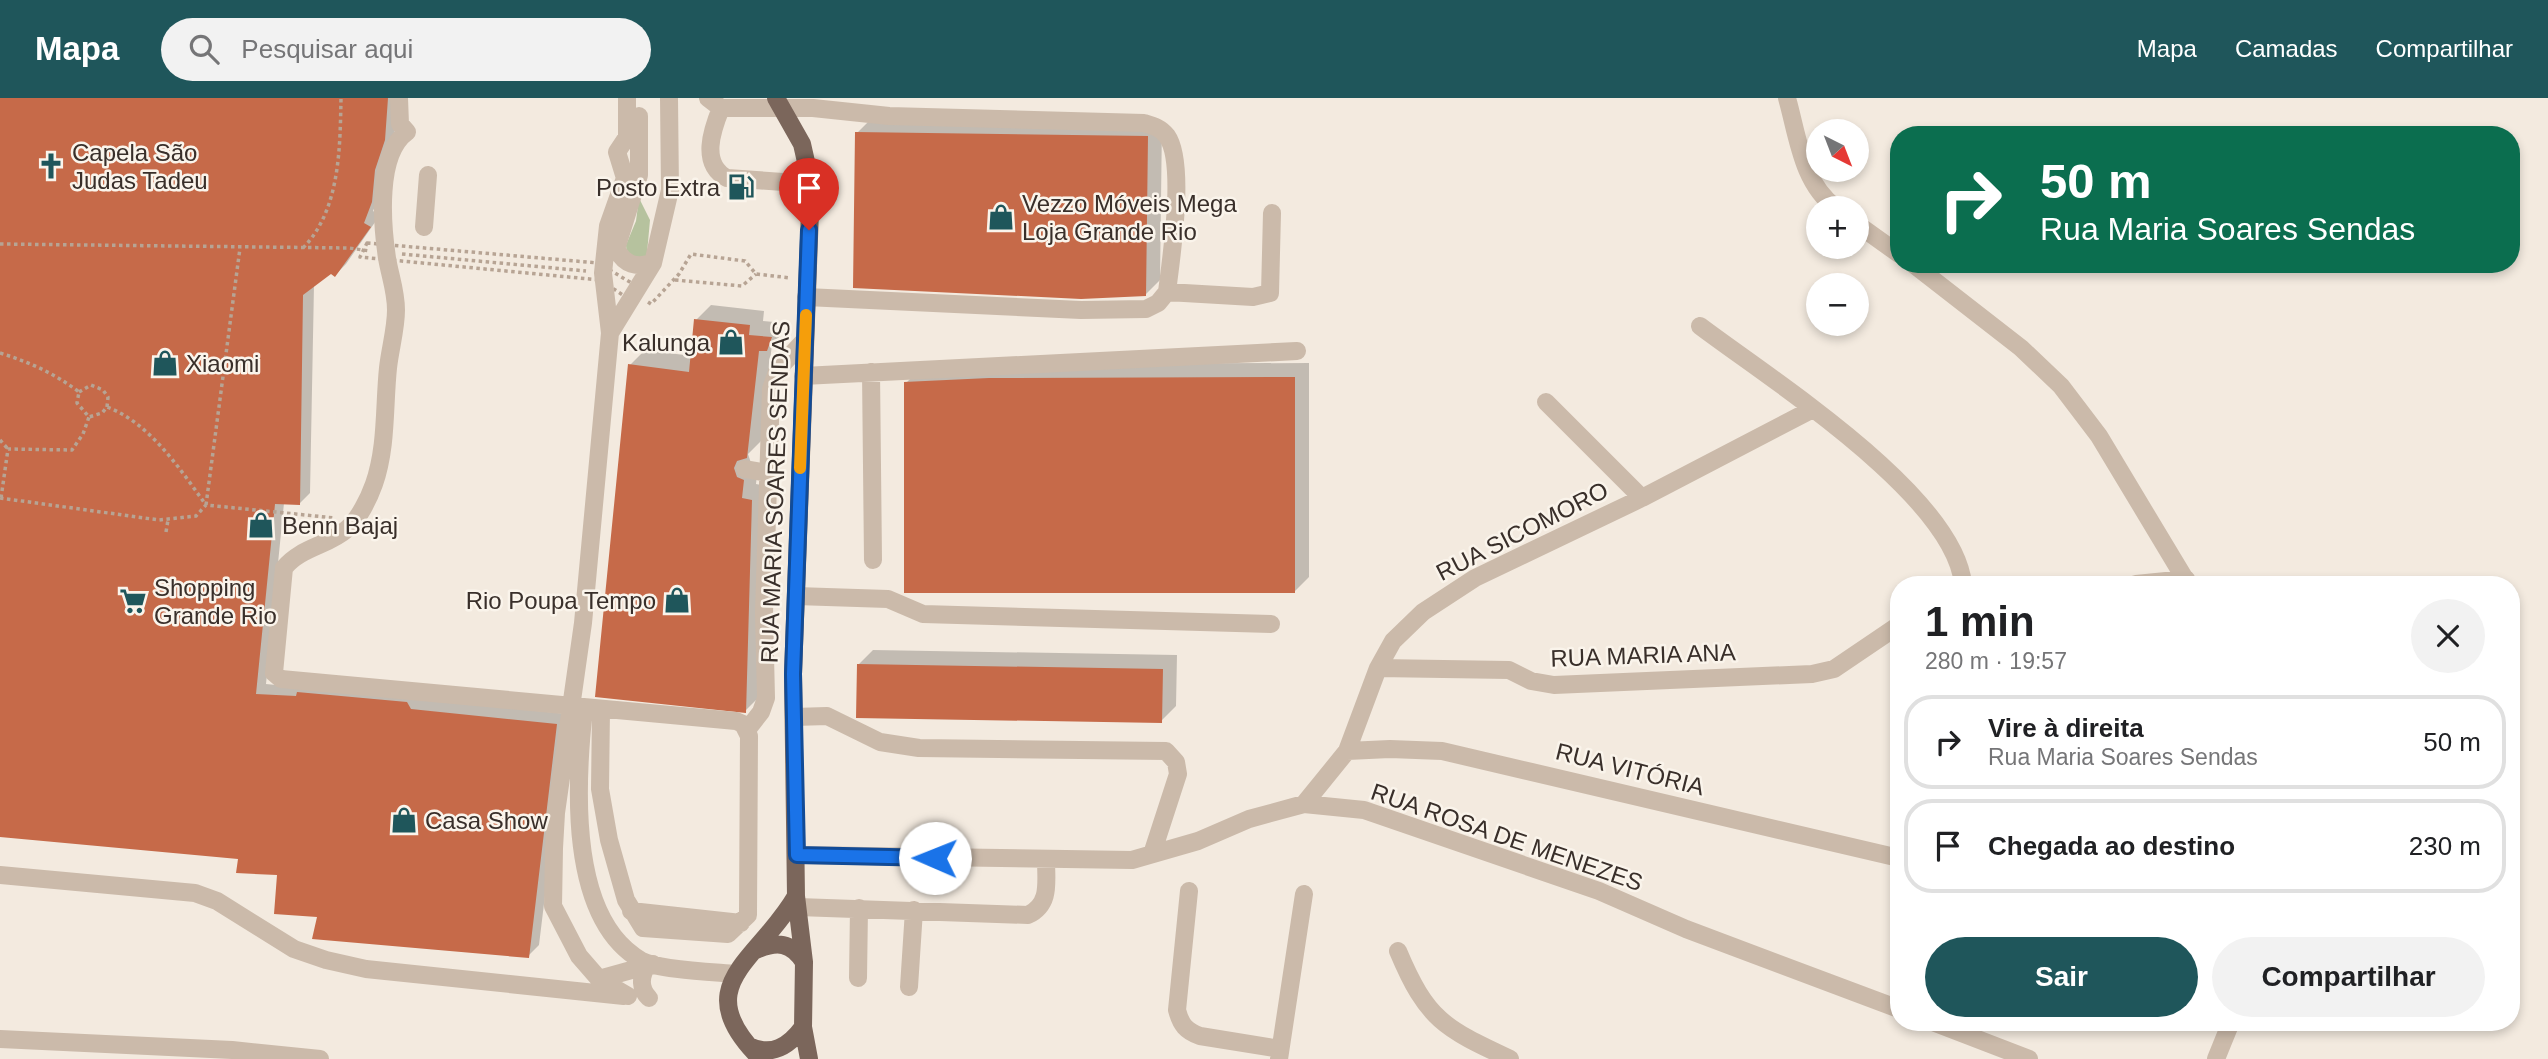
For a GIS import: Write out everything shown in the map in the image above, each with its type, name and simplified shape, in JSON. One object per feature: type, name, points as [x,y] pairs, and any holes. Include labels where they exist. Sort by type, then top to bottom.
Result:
[{"type":"main road","name":"RUA MARIA SOARES SENDAS","points":[[779,103],[804,150],[811,184],[794,717],[797,902],[804,962],[803,1027],[808,1058]]},
{"type":"main road","points":[[761,1059],[736,1032],[727,1013],[729,990],[736,974],[753,952],[797,902]]},
{"type":"main road","points":[[753,952],[782,944],[793,949],[804,962]]},
{"type":"main road","points":[[746,1044],[761,1051],[776,1049],[792,1040],[803,1027]]},
{"type":"street","points":[[400,98],[400,124],[407,132],[392,147],[387,171],[383,224],[395,281],[397,313],[389,355],[383,441],[375,483],[366,502],[347,529],[294,556],[284,568],[273,668],[275,676],[281,679],[736,722],[747,730]]},
{"type":"street","points":[[626,98],[627,138],[617,152],[625,178],[608,226],[603,274],[610,333],[586,709],[580,743],[579,835],[595,902],[612,937],[650,965],[736,974]]},
{"type":"street","points":[[637,98],[639,175],[615,249],[628,263],[641,267],[653,263]]},
{"type":"street","points":[[610,333],[653,263],[670,190],[669,104],[685,98]]},
{"type":"street","points":[[1787,98],[1810,183],[1821,196]]},
{"type":"street","points":[[807,288],[1081,310],[1146,309],[1158,303],[1167,292],[1177,182],[1169,139],[1159,128],[1144,123],[889,116],[779,103],[715,103],[711,132],[712,164],[718,173],[727,178],[811,184]]},
{"type":"street","points":[[424,227],[428,175]]},
{"type":"street","points":[[1167,292],[1253,297],[1270,293],[1272,213]]},
{"type":"street","points":[[1869,233],[1890,248]]},
{"type":"street","points":[[1925,273],[2021,348],[2061,386],[2099,436],[2183,576]]},
{"type":"street","points":[[1700,326],[1863,449],[1912,494],[1949,542],[1963,576]]},
{"type":"street","points":[[586,709],[609,840],[631,911],[643,928],[728,934],[748,915],[747,730],[761,712],[766,698],[767,473],[771,389],[778,369],[805,340]]},
{"type":"street","points":[[803,376],[1297,351]]},
{"type":"street","points":[[871,372],[873,560]]},
{"type":"street","points":[[1546,402],[1642,498]]},
{"type":"street","name":"RUA SICOMORO","points":[[1304,804],[1347,751],[1378,668],[1393,641],[1423,611],[1475,578],[1642,498],[1811,410]]},
{"type":"street","points":[[745,469],[767,473]]},
{"type":"street","points":[[796,596],[888,599],[923,614],[1271,624]]},
{"type":"street","name":"RUA MARIA ANA","points":[[1378,668],[1509,670],[1531,681],[1554,685],[1812,674],[1834,669],[1890,631]]},
{"type":"street","points":[[0,874],[195,893],[217,901],[294,949],[366,969],[628,996],[599,979],[579,956],[553,906],[556,813],[586,709]]},
{"type":"street","points":[[794,717],[827,716],[880,742],[919,748],[1166,751],[1175,762],[1178,774],[1152,855]]},
{"type":"street","name":"RUA VITÓRIA","points":[[1347,751],[1443,751],[1890,856]]},
{"type":"street","name":"RUA ROSA DE MENEZES","points":[[797,855],[1132,860],[1198,841],[1249,819],[1304,804],[1364,810],[1415,825],[1599,891],[1686,929],[1890,1006]]},
{"type":"street","points":[[797,902],[859,908],[1028,915],[1037,911],[1045,896],[1046,860]]},
{"type":"street","points":[[1189,891],[1177,1010],[1181,1023],[1189,1032],[1200,1036],[1280,1054],[1304,894]]},
{"type":"street","points":[[858,978],[859,908]]},
{"type":"street","points":[[909,987],[914,911]]},
{"type":"street","points":[[1398,951],[1412,986],[1429,1013],[1445,1027],[1510,1059]]},
{"type":"street","points":[[599,979],[650,965]]},
{"type":"street","points":[[649,998],[643,992],[642,974],[650,965]]},
{"type":"street","points":[[1956,1031],[2029,1059]]},
{"type":"street","points":[[2216,1059],[2227,1031]]},
{"type":"street","points":[[0,1039],[232,1050],[320,1059]]},
{"type":"path","points":[[301,249],[316,234],[334,185],[341,98]]},
{"type":"path","points":[[636,294],[603,274],[387,252],[360,257],[367,243],[387,252],[603,274],[651,304],[674,280],[691,254],[746,261],[756,274],[807,288]]},
{"type":"path","points":[[0,244],[363,250]]},
{"type":"path","points":[[8,449],[1,498],[167,520],[196,516],[206,505],[240,248]]},
{"type":"path","points":[[387,252],[603,274]]},
{"type":"path","points":[[674,280],[742,286],[756,274]]},
{"type":"path","points":[[0,353],[36,364],[79,391]]},
{"type":"path","points":[[0,440],[8,449],[72,450],[89,417],[102,413],[107,407],[108,397],[98,387],[91,385],[79,391]]},
{"type":"path","points":[[79,391],[77,403],[89,417]]},
{"type":"path","points":[[107,407],[133,420],[175,463],[206,505],[333,516],[347,529]]},
{"type":"path","points":[[166,531],[167,520]]},
{"type":"green space","points":[[639,198],[650,220],[647,253],[646,257],[627,257],[626,245],[636,221]]},
{"type":"building","name":"Shopping Grande Rio","points":[[0,98],[388,98],[385,140],[375,170],[372,202],[364,223],[371,227],[335,277],[331,274],[303,295],[300,505],[275,504],[256,694],[296,696],[297,692],[407,702],[411,709],[557,724],[529,958],[312,939],[317,917],[274,914],[277,875],[236,873],[238,859],[0,837]]},
{"type":"building","name":"Vezzo Móveis Mega Loja Grande Rio","points":[[855,132],[1148,136],[1146,296],[1081,299],[853,288]]},
{"type":"building","name":"Rio Poupa Tempo","points":[[694,319],[750,325],[749,335],[772,337],[767,351],[759,351],[747,458],[737,461],[734,468],[737,477],[744,480],[742,498],[752,500],[746,713],[595,697],[628,364],[689,372]]},
{"type":"building","points":[[1295,377],[1295,593],[904,593],[904,382],[989,378]]},
{"type":"building","points":[[857,664],[1163,669],[1162,723],[856,718]]},
{"type":"slow traffic","points":[[800,468],[806,315]]},
{"type":"place","name":"Capela São Judas Tadeu","points":[[51,166]]},
{"type":"place","name":"Posto Extra","points":[[741,187]]},
{"type":"place","name":"Vezzo Móveis Mega Loja Grande Rio","points":[[1001,217]]},
{"type":"place","name":"Kalunga","points":[[731,342]]},
{"type":"place","name":"Xiaomi","points":[[165,363]]},
{"type":"place","name":"Benn Bajaj","points":[[261,525]]},
{"type":"place","name":"Rio Poupa Tempo","points":[[677,600]]},
{"type":"place","name":"Shopping Grande Rio","points":[[133,601]]},
{"type":"place","name":"Casa Show","points":[[404,820]]},
{"type":"route","points":[[809,230],[793,674],[797,855],[935,858]]}]
